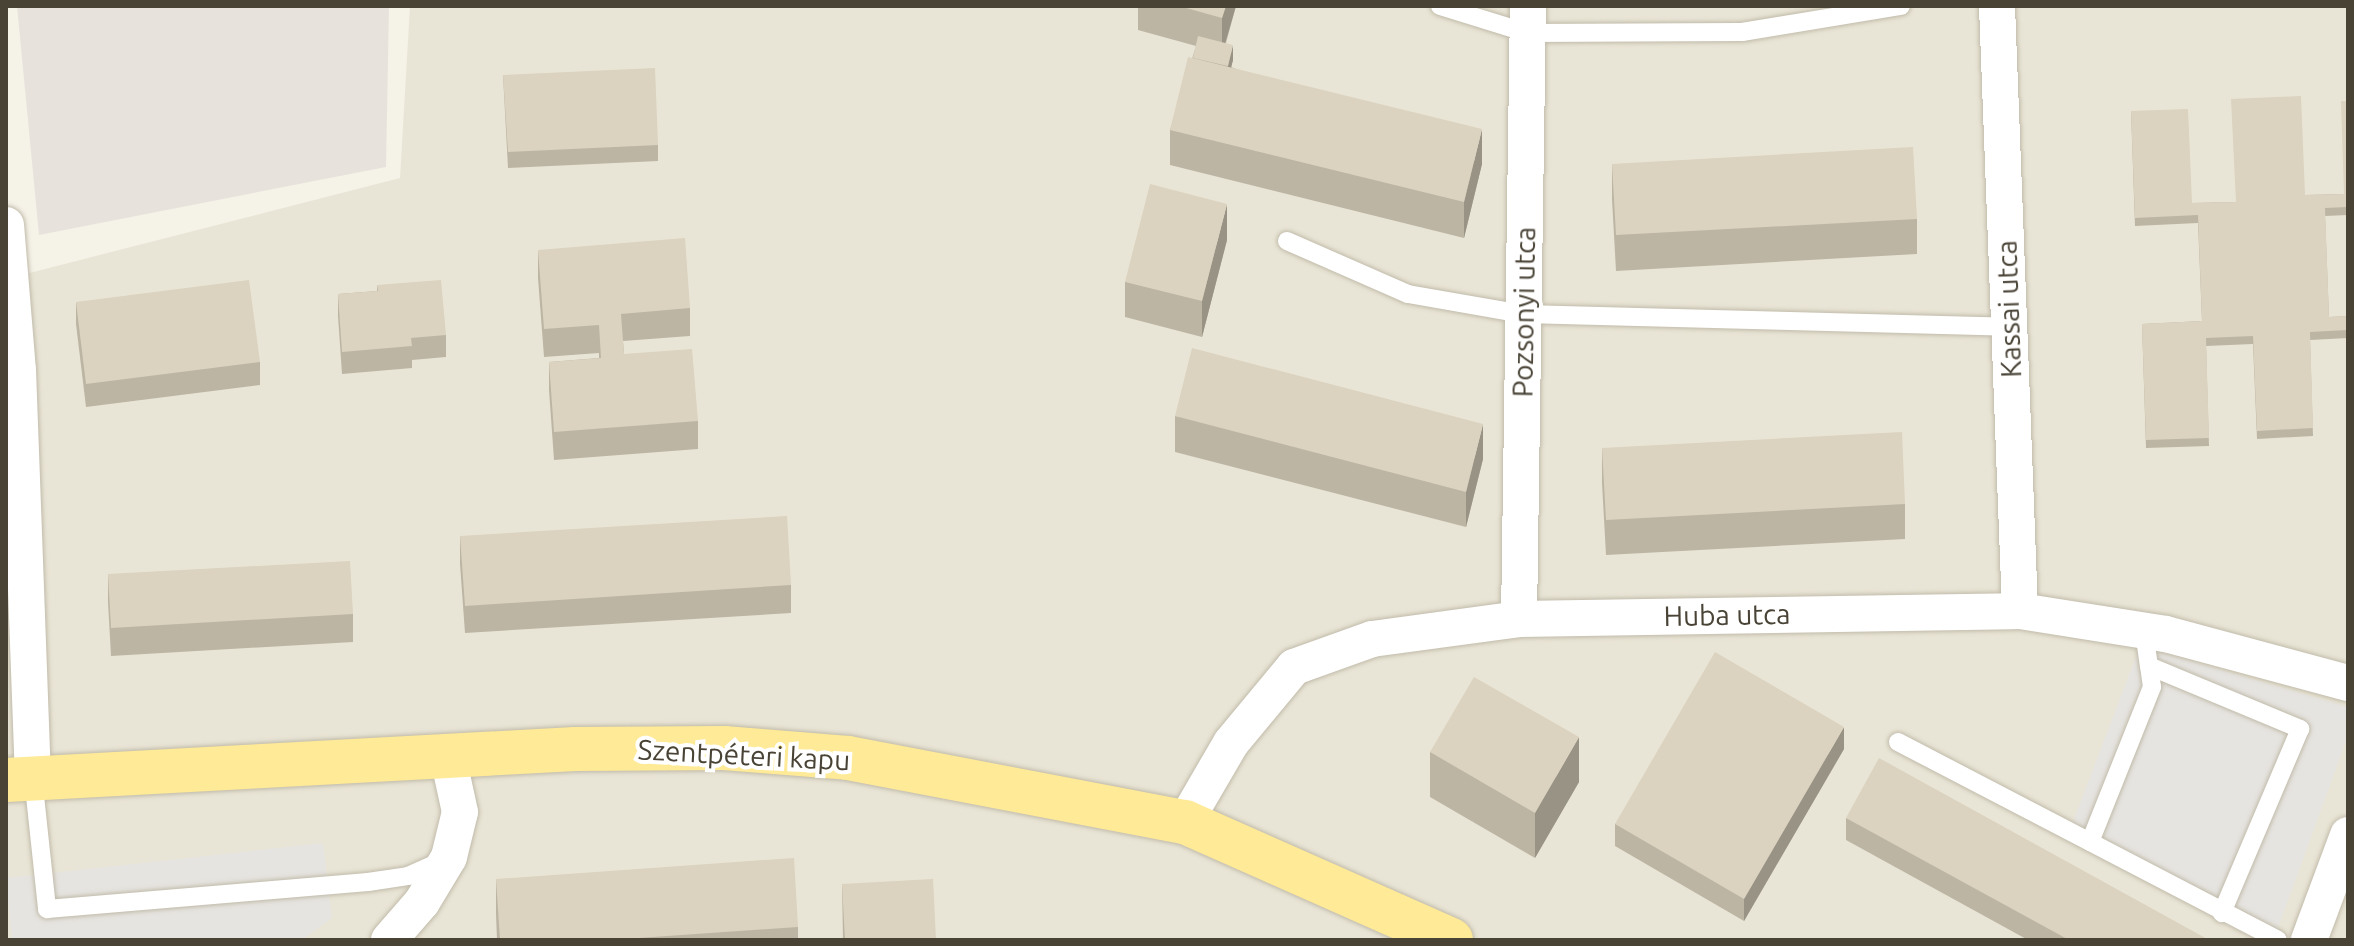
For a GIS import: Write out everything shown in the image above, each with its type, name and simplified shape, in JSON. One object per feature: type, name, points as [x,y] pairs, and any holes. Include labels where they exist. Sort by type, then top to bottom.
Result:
[{"type":"main road","name":"Szentpéteri kapu","points":[[20,779],[575,749],[724,748],[848,758],[1185,822],[1451,940]]},
{"type":"street","name":"Kassai utca","points":[[1997,6],[2020,611]]},
{"type":"street","name":"Pozsonyi utca","points":[[1519,619],[1528,20]]},
{"type":"street","points":[[6,225],[20,779]]},
{"type":"street","name":"Huba utca","points":[[1185,822],[1231,743],[1294,667],[1372,639],[1519,619],[2020,611],[2147,648],[2348,683]]},
{"type":"street","points":[[389,940],[449,857],[460,812],[448,757]]},
{"type":"street","points":[[2309,940],[2348,835]]},
{"type":"lane","points":[[1440,6],[1528,20],[1742,32],[1901,6]]},
{"type":"lane","points":[[1287,241],[1408,294],[1523,314],[2009,327]]},
{"type":"lane","points":[[2090,842],[2152,687],[2147,648]]},
{"type":"lane","points":[[2147,648],[2300,729],[2222,913]]},
{"type":"lane","points":[[1898,742],[2278,940]]},
{"type":"lane","points":[[20,779],[47,909],[368,882],[408,876],[449,857]]},
{"type":"shaded area","points":[[17,6],[389,6],[386,167],[39,235]]},
{"type":"shaded area","points":[[410,6],[2348,6],[2348,940],[6,940],[6,279],[400,178]]},
{"type":"shaded area","points":[[2140,646],[2348,707],[2348,736],[2277,931],[2069,832]]},
{"type":"shaded area","points":[[323,843],[332,918],[302,940],[12,940],[6,878]]},
{"type":"building","points":[[1179,6],[1226,6],[1222,18]]},
{"type":"building","points":[[1198,36],[1233,45],[1228,66],[1193,58]]},
{"type":"building","points":[[1188,57],[1482,129],[1464,202],[1170,130]]},
{"type":"building","points":[[655,68],[658,145],[508,152],[503,75]]},
{"type":"building","points":[[2301,96],[2305,195],[2344,194],[2341,101],[2348,101],[2348,207],[2325,208],[2329,317],[2348,316],[2348,330],[2310,332],[2313,428],[2257,431],[2253,336],[2206,338],[2209,438],[2146,440],[2142,324],[2202,321],[2198,215],[2135,218],[2131,111],[2188,109],[2192,203],[2236,202],[2231,99]]},
{"type":"building","points":[[1913,147],[1917,219],[1616,235],[1612,164]]},
{"type":"building","points":[[1150,184],[1227,204],[1202,301],[1125,282]]},
{"type":"building","points":[[685,238],[690,308],[621,314],[624,354],[692,349],[698,421],[554,432],[549,362],[601,358],[599,325],[544,329],[538,250]]},
{"type":"building","points":[[249,280],[260,362],[86,384],[76,302]]},
{"type":"building","points":[[441,280],[446,335],[411,338],[412,346],[342,352],[338,294],[378,291],[377,285]]},
{"type":"building","points":[[1192,348],[1483,424],[1466,492],[1175,416]]},
{"type":"building","points":[[1902,432],[1905,504],[1606,520],[1602,448]]},
{"type":"building","points":[[787,516],[791,585],[465,606],[460,536]]},
{"type":"building","points":[[350,561],[353,614],[111,628],[108,574]]},
{"type":"building","points":[[1715,652],[1844,727],[1744,899],[1615,824]]},
{"type":"building","points":[[1474,677],[1579,737],[1535,813],[1430,752]]},
{"type":"building","points":[[1879,758],[2209,940],[2069,940],[1846,818]]},
{"type":"building","points":[[794,858],[798,927],[610,940],[500,940],[496,879]]},
{"type":"building","points":[[933,879],[936,940],[845,940],[842,884]]}]
